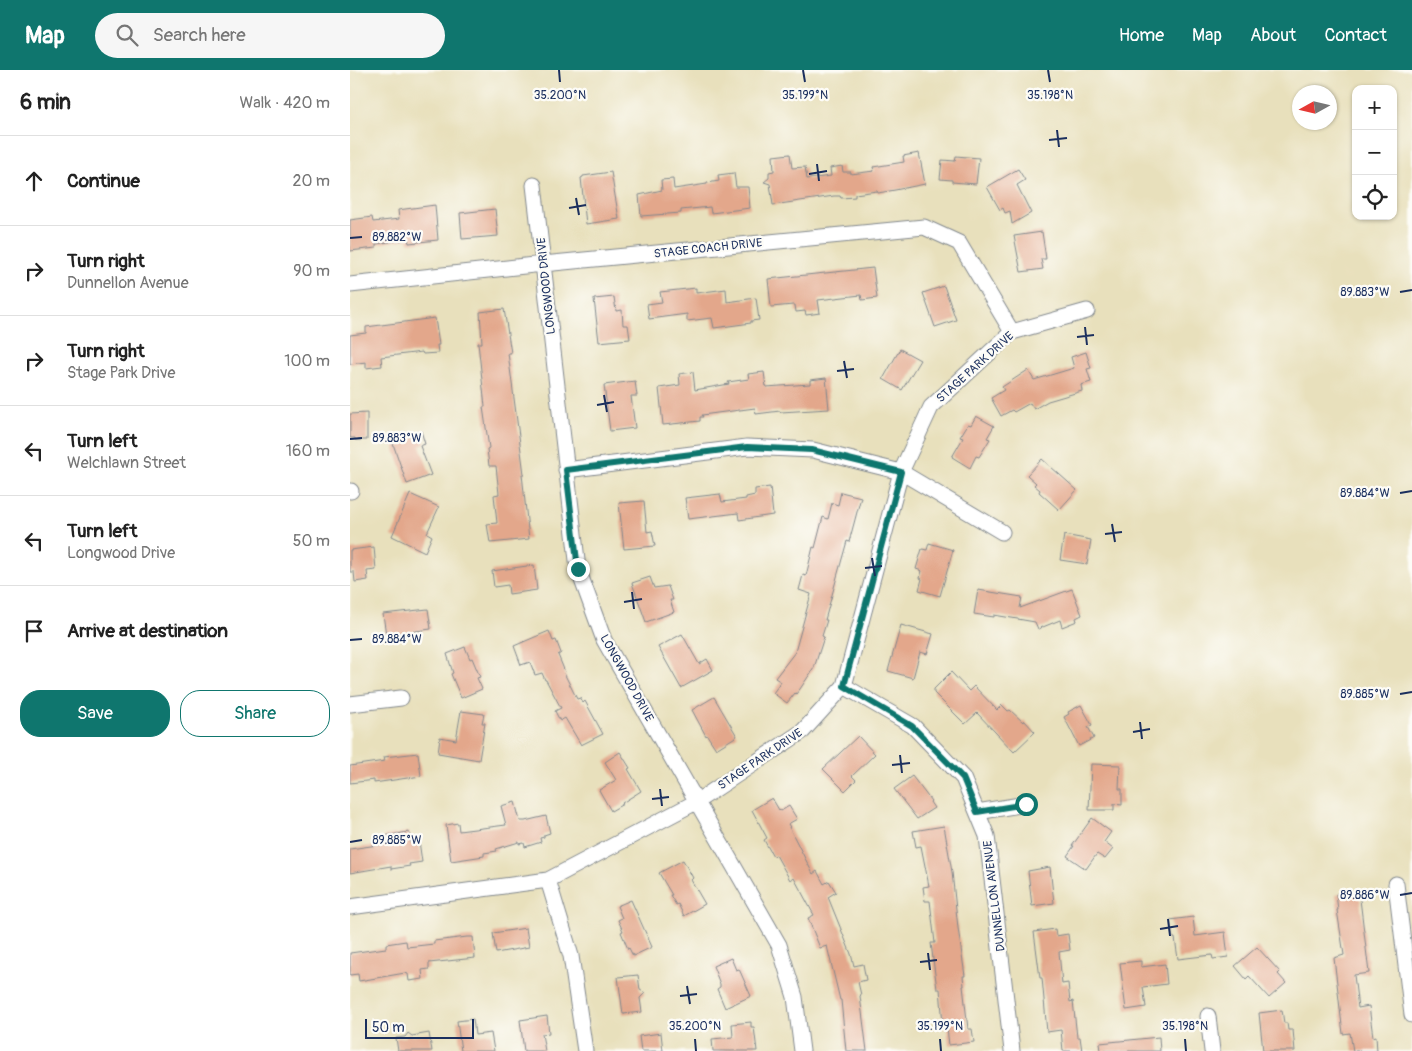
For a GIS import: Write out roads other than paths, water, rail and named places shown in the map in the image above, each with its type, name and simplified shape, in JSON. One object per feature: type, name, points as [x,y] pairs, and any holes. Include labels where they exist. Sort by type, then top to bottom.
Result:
[{"type":"street","name":"LONGWOOD DRIVE","points":[[534,185],[578,569],[604,640],[779,946],[795,997],[802,1051]]},
{"type":"street","name":"STAGE COACH DRIVE","points":[[350,285],[924,227],[959,243],[1012,332]]},
{"type":"street","name":"STAGE PARK DRIVE","points":[[350,907],[548,880],[696,802],[803,731],[844,686],[901,472],[931,407],[1012,332],[1087,311]]},
{"type":"street","points":[[566,470],[747,447],[812,450],[901,472],[1002,532]]},
{"type":"street","name":"DUNNELLON AVENUE","points":[[844,686],[912,726],[963,778],[987,836],[1012,1051]]},
{"type":"street","points":[[350,704],[401,698]]},
{"type":"street","points":[[977,812],[1026,804]]},
{"type":"street","points":[[548,880],[571,956],[585,1051]]},
{"type":"street","points":[[1396,884],[1412,1015]]},
{"type":"street","points":[[1208,1016],[1212,1051]]}]
